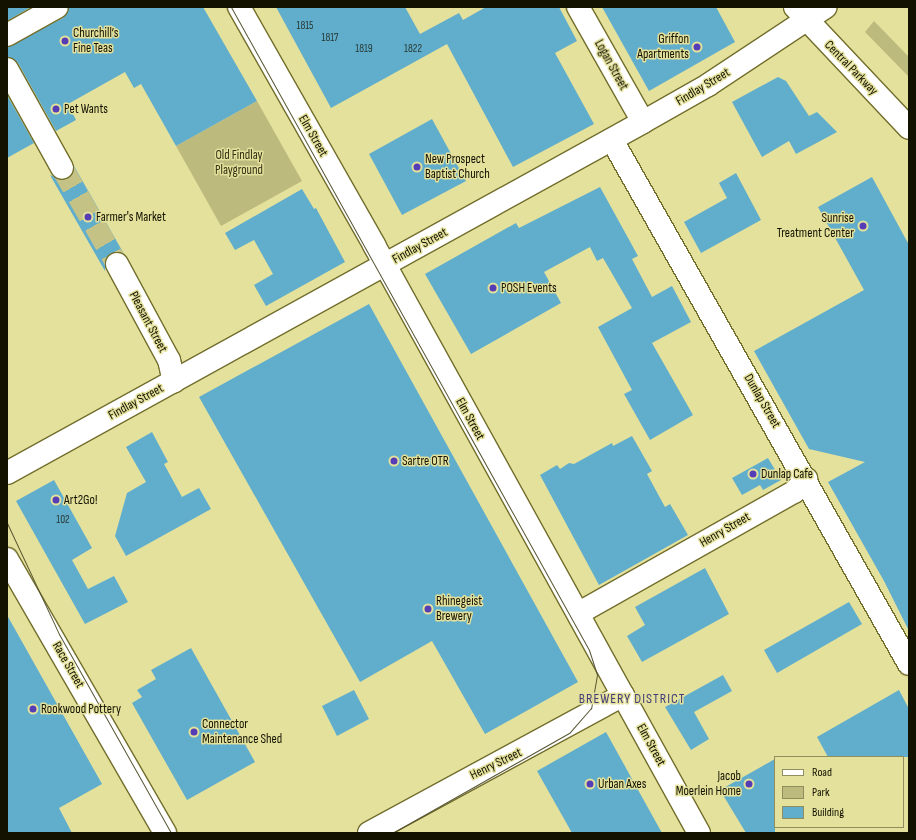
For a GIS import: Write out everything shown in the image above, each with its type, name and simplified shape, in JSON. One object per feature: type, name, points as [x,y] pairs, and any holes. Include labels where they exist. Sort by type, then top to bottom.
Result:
[{"type":"street","points":[[7,35],[57,7]]},
{"type":"street","name":"Elm Street","points":[[239,7],[385,265],[699,833]]},
{"type":"street","name":"Logan Street","points":[[578,7],[643,122]]},
{"type":"street","name":"Findlay Street","points":[[7,472],[612,140],[708,85],[800,14],[826,7]]},
{"type":"street","name":"Central Parkway","points":[[800,14],[909,128]]},
{"type":"street","points":[[7,69],[62,168]]},
{"type":"street","name":"Dunlap Street","points":[[612,140],[806,478],[909,664]]},
{"type":"street","name":"Pleasant Street","points":[[117,264],[169,360],[174,381]]},
{"type":"street","name":"Henry Street","points":[[579,614],[794,492],[806,478]]},
{"type":"street","name":"Race Street","points":[[7,559],[165,833]]},
{"type":"street","name":"Henry Street","points":[[369,833],[624,695]]},
{"type":"green space","points":[[874,21],[909,57],[909,77],[865,32]]},
{"type":"green space","name":"Old Findlay Playground","points":[[257,101],[302,181],[221,226],[176,146]]},
{"type":"building","points":[[7,7],[31,7],[7,21]]},
{"type":"building","points":[[69,7],[203,7],[257,101],[176,146],[141,84],[134,88],[125,72],[68,104],[76,120],[56,131],[18,63],[7,57],[7,47],[63,18]]},
{"type":"building","points":[[276,7],[405,7],[420,34],[459,13],[463,20],[486,7],[559,7],[577,41],[555,53],[594,124],[513,167],[447,44],[331,108]]},
{"type":"building","name":"Griffon Apartments","points":[[602,7],[716,7],[735,42],[649,91]]},
{"type":"building","points":[[778,77],[786,81],[809,116],[817,112],[837,132],[796,154],[789,141],[762,157],[732,102]]},
{"type":"building","points":[[7,95],[34,143],[7,158]]},
{"type":"building","points":[[432,119],[466,181],[402,215],[369,154]]},
{"type":"building","name":"Farmer's Market","points":[[74,166],[124,254],[111,253],[106,258],[105,271],[50,175],[61,180],[68,179],[73,174]]},
{"type":"building","points":[[736,173],[761,220],[701,253],[684,222],[727,198],[719,183]]},
{"type":"building","points":[[872,177],[909,245],[909,631],[884,581],[828,482],[865,462],[809,449],[754,351],[864,290],[818,207]]},
{"type":"building","points":[[600,187],[638,256],[632,259],[652,297],[672,286],[691,322],[652,343],[693,415],[650,440],[624,394],[632,390],[598,327],[632,308],[603,258],[597,261],[590,247],[544,272],[561,303],[471,354],[425,274],[516,223],[519,228]]},
{"type":"building","points":[[302,189],[314,209],[316,208],[345,262],[266,306],[254,285],[273,274],[254,240],[235,250],[225,233]]},
{"type":"building","name":"Rhinegeist Brewery","points":[[369,304],[578,682],[485,734],[432,641],[360,682],[199,397]]},
{"type":"building","points":[[152,432],[168,462],[164,464],[182,497],[199,488],[211,509],[126,556],[115,536],[127,493],[146,482],[126,447]]},
{"type":"building","points":[[632,436],[652,471],[647,474],[665,507],[670,504],[688,535],[599,585],[540,475],[557,465],[560,469],[569,463],[574,464],[612,443],[613,446]]},
{"type":"building","points":[[768,458],[781,480],[763,490],[760,485],[742,495],[732,478]]},
{"type":"building","points":[[54,480],[92,548],[72,560],[88,589],[114,576],[128,602],[85,624],[16,501]]},
{"type":"building","points":[[705,568],[729,614],[642,662],[627,636],[645,625],[635,607]]},
{"type":"building","points":[[849,602],[862,624],[777,673],[764,650]]},
{"type":"building","name":"Rookwood Pottery","points":[[7,615],[102,784],[59,808],[72,833],[7,833]]},
{"type":"building","name":"Connector Maintenance Shed","points":[[191,648],[255,762],[187,800],[132,703],[142,697],[137,690],[156,679],[151,670]]},
{"type":"building","points":[[723,675],[732,691],[694,712],[709,739],[691,750],[665,707]]},
{"type":"building","points":[[354,690],[369,719],[337,736],[322,706]]},
{"type":"building","points":[[899,690],[909,709],[909,757],[827,756],[817,737]]},
{"type":"building","name":"Urban Axes","points":[[606,732],[662,833],[572,833],[537,771]]},
{"type":"building","points":[[774,760],[775,833],[746,833],[720,790]]},
{"type":"tunnel","points":[[62,168],[117,264]]},
{"type":"tram line","points":[[231,7],[589,650],[597,675],[591,708],[569,733],[392,833]]},
{"type":"tram line","points":[[7,523],[59,634],[171,833]]},
{"type":"place","name":"Churchill’s Fine Teas","points":[[65,41]]},
{"type":"place","name":"Griffon Apartments","points":[[697,47]]},
{"type":"place","name":"Pet Wants","points":[[56,109]]},
{"type":"place","name":"New Prospect Baptist Church","points":[[417,167]]},
{"type":"place","name":"Farmer's Market","points":[[88,217]]},
{"type":"place","name":"Sunrise Treatment Center","points":[[863,226]]},
{"type":"place","name":"POSH Events","points":[[493,288]]},
{"type":"place","name":"Sartre OTR","points":[[394,461]]},
{"type":"place","name":"Dunlap Cafe","points":[[753,474]]},
{"type":"place","name":"Art2Go!","points":[[56,500]]},
{"type":"place","name":"Rhinegeist Brewery","points":[[428,609]]},
{"type":"place","name":"Rookwood Pottery","points":[[33,709]]},
{"type":"place","name":"Connector Maintenance Shed","points":[[194,732]]},
{"type":"place","name":"Urban Axes","points":[[590,784]]},
{"type":"place","name":"Jacob Moerlein Home","points":[[749,784]]},
{"type":"district","name":"BREWERY DISTRICT","points":[[632,699]]}]
